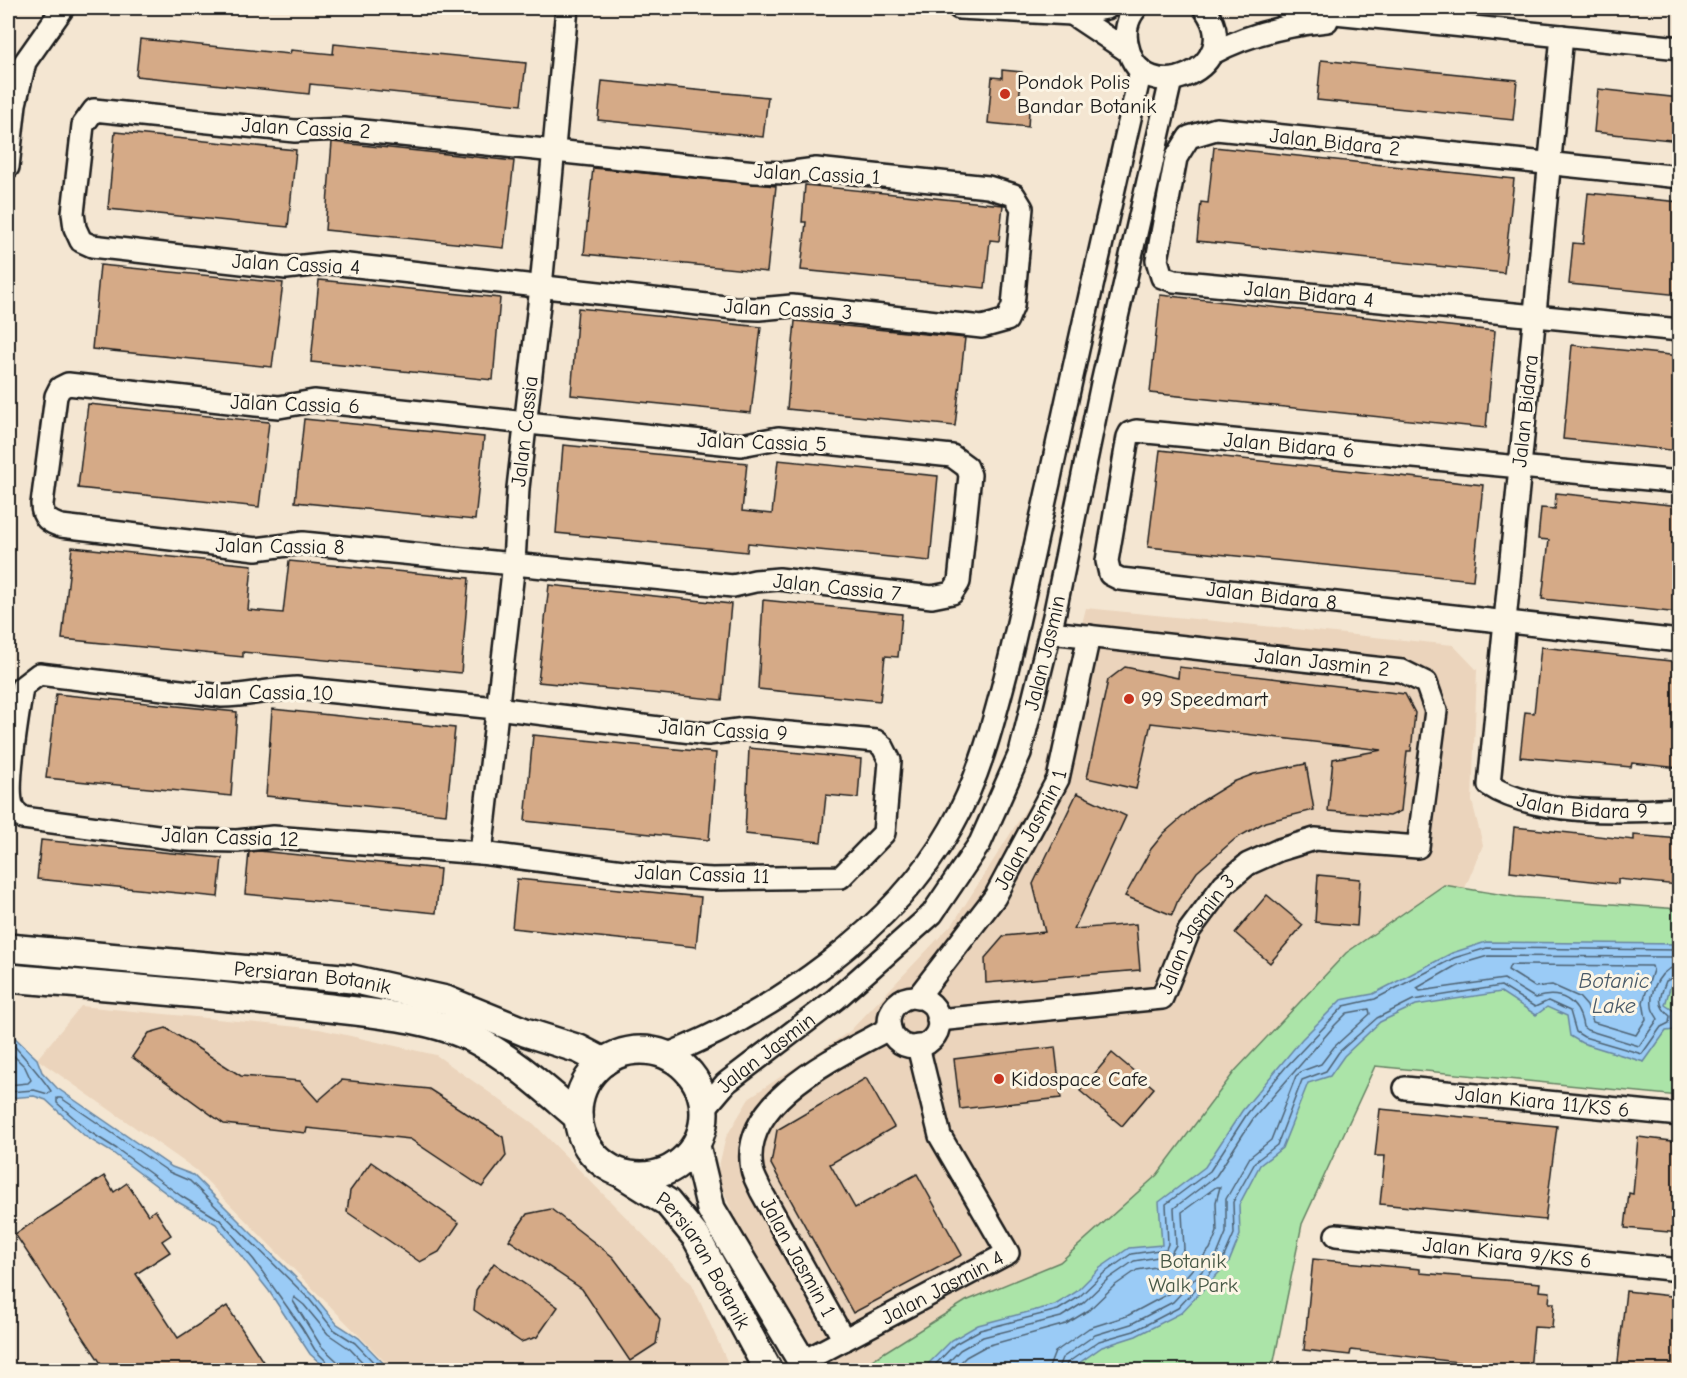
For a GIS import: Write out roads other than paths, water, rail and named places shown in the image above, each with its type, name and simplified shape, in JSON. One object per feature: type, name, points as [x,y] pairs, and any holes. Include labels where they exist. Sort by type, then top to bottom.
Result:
[{"type":"main road","name":"Persiaran Botanik","points":[[8,948],[352,979],[446,1000],[525,1032],[579,1049],[604,1062]]},
{"type":"main road","name":"Persiaran Botanik","points":[[8,978],[282,1002],[375,1013],[447,1027],[476,1040],[515,1064],[578,1117]]},
{"type":"main road","points":[[650,1051],[666,1055],[685,1068],[699,1087],[704,1109],[704,1122],[696,1146],[684,1160],[652,1175],[634,1176],[617,1171],[602,1162],[590,1149],[582,1134],[578,1117],[580,1096],[589,1077],[604,1062],[618,1054],[650,1051]]},
{"type":"main road","name":"Persiaran Botanik","points":[[696,1146],[711,1209],[805,1366]]},
{"type":"main road","name":"Persiaran Botanik","points":[[617,1171],[667,1202],[696,1237],[768,1371]]},
{"type":"street","points":[[8,167],[15,104],[25,62],[63,8]]},
{"type":"street","name":"Jalan Cassia","points":[[481,853],[514,563],[525,423],[542,287],[567,8]]},
{"type":"street","points":[[959,8],[1072,14],[1107,8]]},
{"type":"street","points":[[1129,52],[1126,39],[1127,25],[1136,8]]},
{"type":"street","points":[[1204,8],[1214,27],[1215,41],[1211,54]]},
{"type":"street","points":[[1286,8],[1680,48]]},
{"type":"street","points":[[1072,14],[1129,52],[1142,70],[1150,75],[1171,80],[1195,73],[1211,54],[1232,43],[1286,25],[1363,17]]},
{"type":"street","name":"Jalan Bidara","points":[[1489,785],[1496,698],[1506,621],[1518,467],[1562,36]]},
{"type":"street","name":"Jalan Jasmin","points":[[666,1055],[707,1039],[816,972],[907,892],[952,827],[989,743],[1142,70]]},
{"type":"street","name":"Jalan Jasmin","points":[[704,1109],[726,1083],[836,999],[932,914],[980,843],[1020,753],[1050,632],[1171,80]]},
{"type":"street","name":"Jalan Cassia 2","points":[[76,177],[83,124],[94,110],[295,132],[344,129],[554,149]]},
{"type":"street","name":"Jalan Bidara 2","points":[[1168,199],[1176,158],[1189,137],[1216,129],[1680,177]]},
{"type":"street","name":"Jalan Cassia 1","points":[[554,149],[755,172],[786,173],[816,169],[988,187],[1014,195],[1022,208],[1018,259]]},
{"type":"street","name":"Jalan Cassia 4","points":[[76,177],[75,228],[81,241],[92,246],[286,268],[330,263],[542,287]]},
{"type":"street","name":"Jalan Bidara 4","points":[[1168,199],[1157,260],[1162,277],[1174,281],[1535,315]]},
{"type":"street","name":"Jalan Cassia 3","points":[[542,287],[734,308],[759,309],[792,306],[836,310],[982,327],[1007,320],[1013,306],[1018,259]]},
{"type":"street","points":[[1535,315],[1680,330]]},
{"type":"street","name":"Jalan Cassia 6","points":[[49,451],[56,396],[60,388],[68,384],[279,407],[314,401],[525,423]]},
{"type":"street","name":"Jalan Cassia 5","points":[[525,423],[741,445],[778,438],[952,456],[967,467],[970,475],[965,529]]},
{"type":"street","name":"Jalan Bidara 6","points":[[1117,501],[1130,432],[1518,467]]},
{"type":"street","name":"Jalan Cassia 8","points":[[49,451],[42,513],[49,523],[61,526],[256,549],[303,543],[514,563]]},
{"type":"street","points":[[1518,467],[1680,482]]},
{"type":"street","name":"Jalan Bidara 8","points":[[1117,501],[1107,561],[1110,574],[1120,579],[1506,621]]},
{"type":"street","name":"Jalan Cassia 7","points":[[514,563],[733,586],[779,579],[943,597],[952,593],[959,582],[965,529]]},
{"type":"street","points":[[1506,621],[1680,641]]},
{"type":"street","name":"Jalan Jasmin 2","points":[[1050,632],[1402,671],[1426,683],[1436,711],[1418,847]]},
{"type":"street","name":"Jalan Jasmin 1","points":[[917,998],[995,897],[1058,779],[1089,636]]},
{"type":"street","name":"Jalan Cassia 10","points":[[14,744],[22,687],[39,674],[222,696],[241,696],[270,689],[296,688],[496,708]]},
{"type":"street","name":"Jalan Cassia 9","points":[[496,708],[708,734],[745,729],[876,741],[883,747],[890,761],[886,812]]},
{"type":"street","name":"Jalan Cassia 12","points":[[14,744],[11,799],[14,810],[23,818],[187,840],[237,841],[273,837],[481,853]]},
{"type":"street","name":"Jalan Bidara 9","points":[[1489,785],[1503,794],[1530,802],[1564,807],[1624,812],[1680,808]]},
{"type":"street","name":"Jalan Cassia 11","points":[[481,853],[663,876],[712,879],[841,877],[884,833],[886,812]]},
{"type":"street","name":"Jalan Jasmin 3","points":[[938,1020],[1162,998],[1189,931],[1224,884],[1248,864],[1279,850],[1315,839],[1418,847]]},
{"type":"street","points":[[917,998],[928,1002],[934,1008],[938,1020],[932,1038],[918,1046],[903,1044],[896,1039],[890,1028],[889,1017],[897,1003],[904,999],[917,998]]},
{"type":"street","name":"Jalan Jasmin 1","points":[[844,1340],[765,1199],[752,1170],[752,1151],[763,1114],[777,1101],[822,1066],[890,1028]]},
{"type":"street","name":"Jalan Jasmin 4","points":[[805,1366],[844,1340],[1008,1253],[940,1136],[918,1046]]},
{"type":"street","name":"Jalan Kiara 11/KS 6","points":[[1405,1088],[1680,1115]]},
{"type":"street","name":"Jalan Kiara 9/KS 6","points":[[1336,1235],[1680,1270]]},
{"type":"water","name":"Botanic Lake","points":[[1486,942],[1679,944],[1679,979],[1671,984],[1665,1005],[1677,1013],[1674,1030],[1666,1031],[1644,1062],[1582,1043],[1570,1036],[1567,1016],[1547,1007],[1536,1015],[1501,992],[1416,1005],[1380,1022],[1344,1056],[1330,1076],[1308,1083],[1282,1148],[1260,1165],[1239,1205],[1240,1235],[1229,1262],[1181,1313],[1136,1336],[1102,1347],[1069,1370],[927,1370],[928,1364],[952,1340],[978,1325],[1055,1305],[1076,1292],[1100,1268],[1129,1248],[1162,1245],[1159,1202],[1205,1167],[1242,1111],[1302,1039],[1341,1000],[1373,994],[1452,953]]},
{"type":"water","points":[[8,1031],[37,1059],[42,1072],[57,1088],[172,1167],[193,1175],[314,1296],[337,1324],[359,1338],[390,1370],[328,1370],[310,1354],[269,1291],[216,1224],[178,1202],[113,1153],[86,1137],[46,1100],[34,1096],[8,1098]]},
{"type":"place","name":"Pondok Polis Bandar Botanik","points":[[1005,94]]},
{"type":"place","name":"99 Speedmart","points":[[1129,699]]},
{"type":"place","name":"Kidospace Cafe","points":[[999,1079]]},
{"type":"park label","name":"Botanik Walk Park","points":[[1193,1273]]}]
